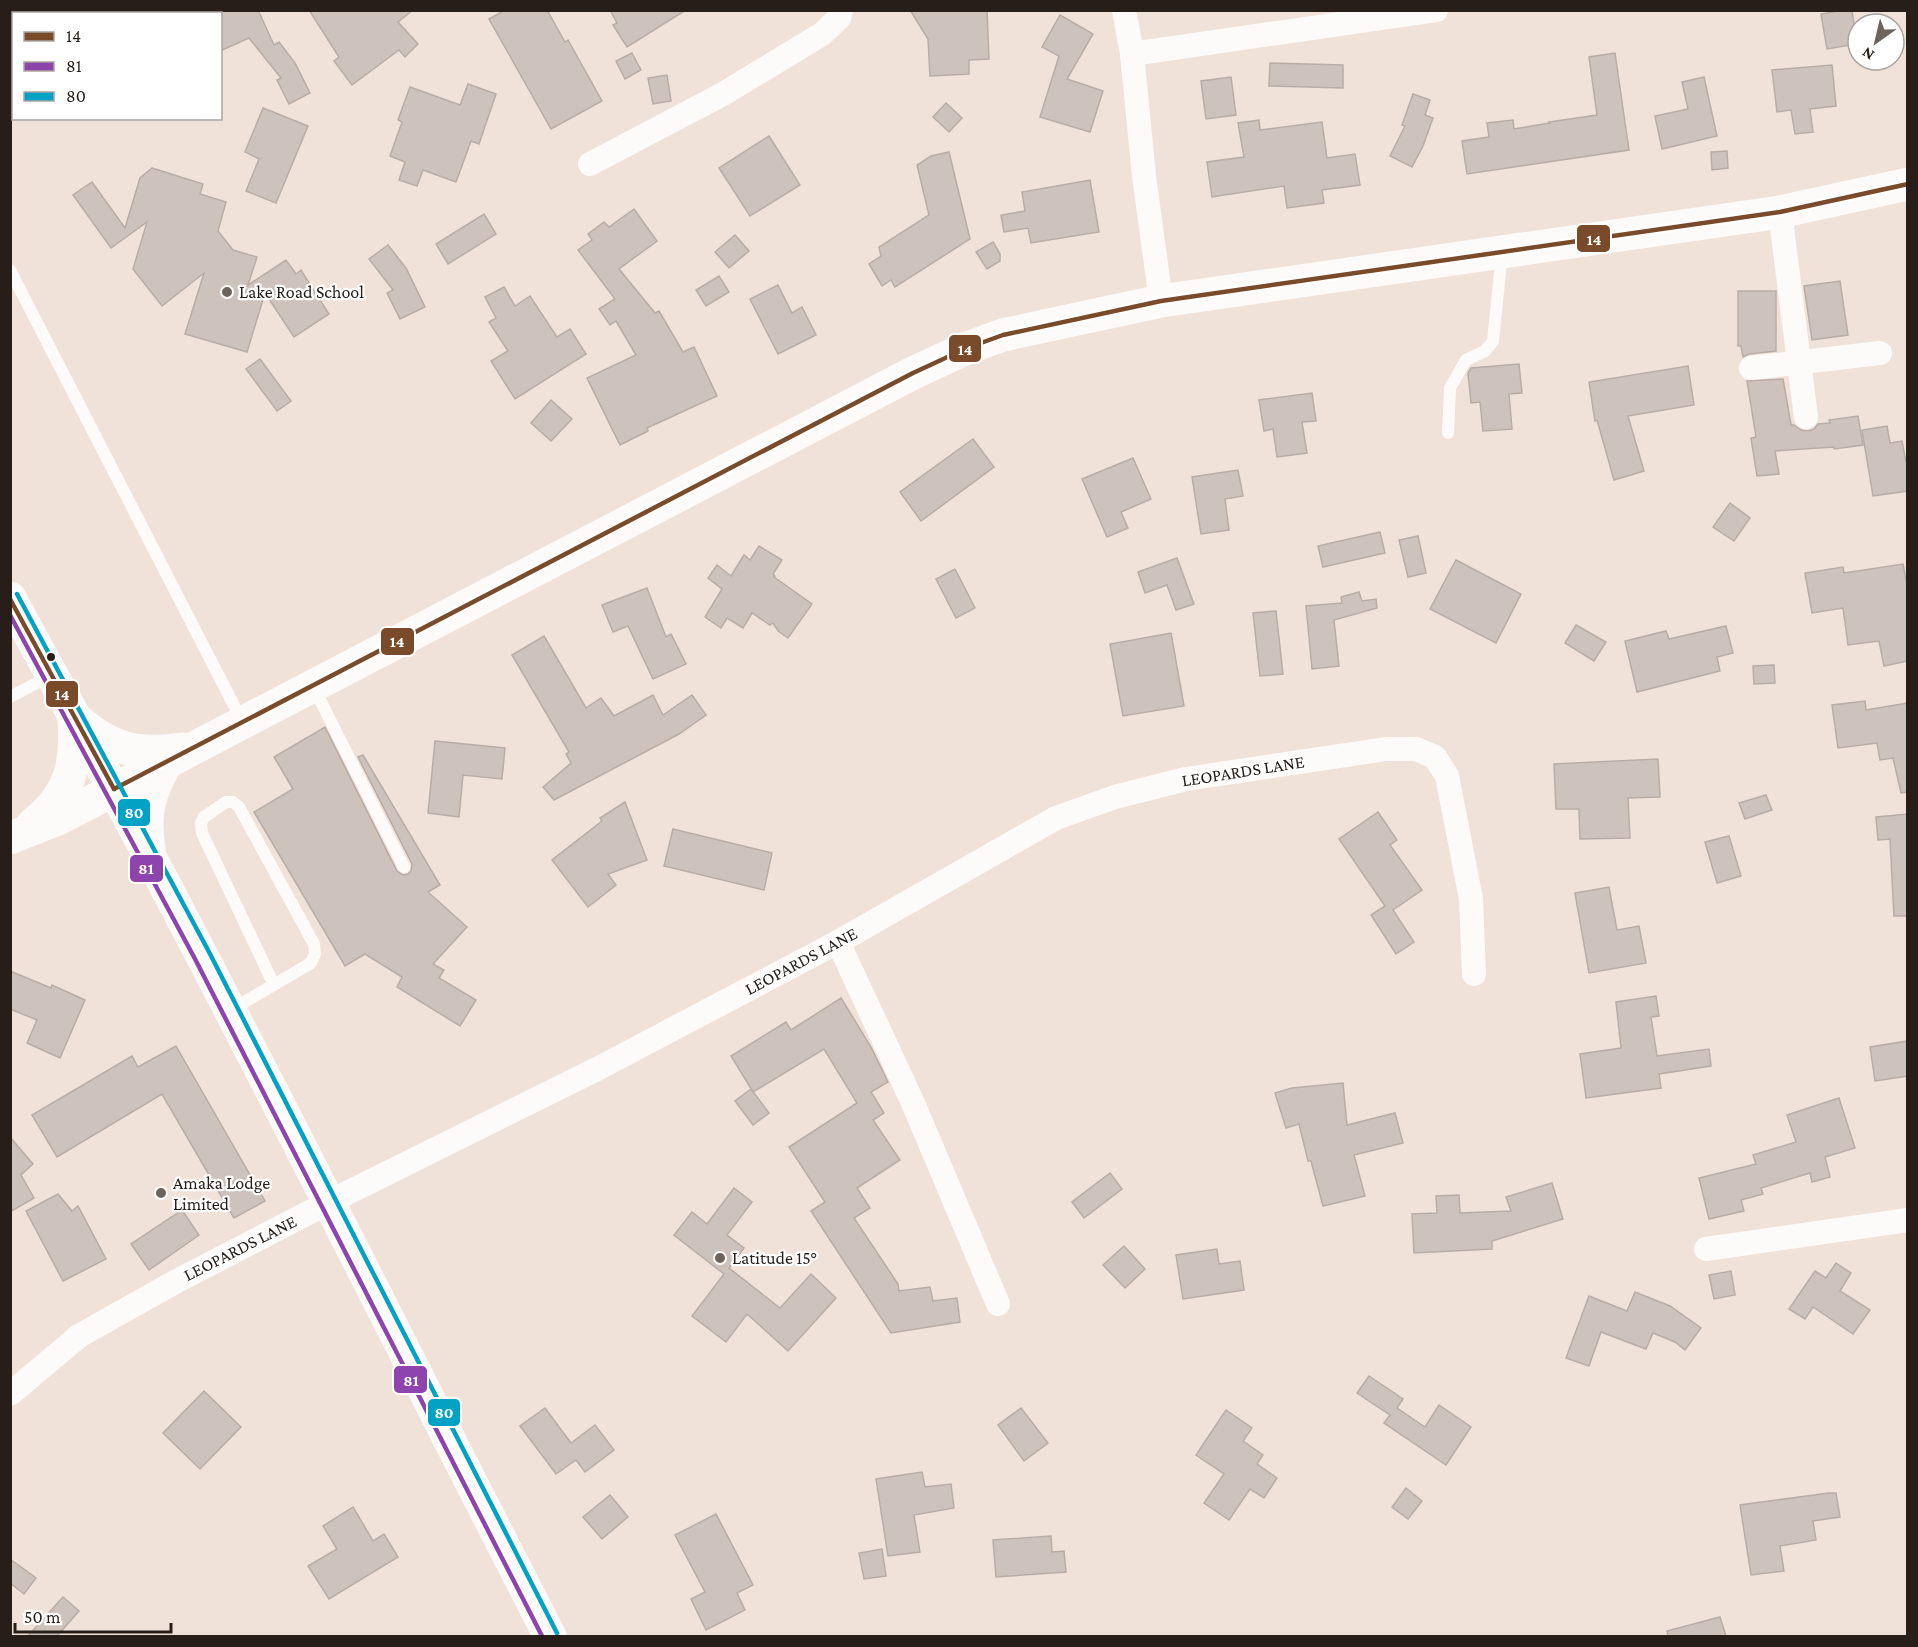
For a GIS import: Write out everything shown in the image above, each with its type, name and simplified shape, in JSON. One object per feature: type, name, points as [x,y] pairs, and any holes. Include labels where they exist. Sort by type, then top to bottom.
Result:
[{"type":"main road","points":[[17,834],[58,819],[913,373],[1003,335],[1161,301],[1780,213],[1908,184]]},
{"type":"main road","points":[[10,598],[151,858],[550,1636]]},
{"type":"main road","points":[[74,717],[94,734],[117,747],[142,752],[181,754]]},
{"type":"main road","points":[[17,834],[50,811],[69,781],[76,749],[74,717]]},
{"type":"main road","points":[[151,858],[146,833],[146,808],[154,784],[181,754]]},
{"type":"main road","points":[[58,819],[79,817],[102,821],[122,828],[138,841],[151,858]]},
{"type":"street","points":[[590,164],[733,88],[822,34],[839,18],[841,10]]},
{"type":"street","points":[[1124,10],[1132,54],[1144,176],[1161,301]]},
{"type":"street","points":[[1132,54],[1436,10]]},
{"type":"street","points":[[1780,213],[1806,417]]},
{"type":"street","points":[[1751,368],[1880,353]]},
{"type":"street","name":"LEOPARDS LANE","points":[[10,1394],[79,1336],[175,1282],[329,1202],[597,1069],[838,942],[1056,818],[1115,797],[1186,779],[1386,749],[1416,749],[1434,757],[1447,776],[1471,899],[1474,974]]},
{"type":"street","points":[[838,942],[913,1103],[998,1304]]},
{"type":"street","points":[[1706,1249],[1908,1220]]},
{"type":"lane","points":[[1448,432],[1450,388],[1466,360],[1485,351],[1493,341],[1502,252]]},
{"type":"lane","points":[[10,270],[243,722]]},
{"type":"lane","points":[[12,692],[52,675]]},
{"type":"lane","points":[[313,686],[404,867]]},
{"type":"lane","points":[[230,1011],[274,985],[311,963],[315,954],[314,944],[239,807],[233,802],[226,802],[204,816],[201,823],[202,833],[274,985]]},
{"type":"building","points":[[220,10],[258,10],[274,45],[279,42],[295,63],[310,93],[289,104],[277,80],[281,78],[249,38],[222,50],[222,12]]},
{"type":"building","points":[[309,10],[413,10],[398,22],[418,44],[405,57],[399,50],[352,85],[334,61],[339,57]]},
{"type":"building","points":[[505,10],[547,10],[565,42],[568,40],[602,101],[551,129],[489,19]]},
{"type":"building","points":[[610,10],[686,10],[627,47],[613,25],[617,23]]},
{"type":"building","points":[[910,10],[987,10],[989,59],[969,60],[969,74],[930,76],[928,39]]},
{"type":"building","points":[[1852,10],[1852,12],[1846,12],[1846,46],[1827,49],[1821,14]]},
{"type":"building","points":[[1060,15],[1093,34],[1067,79],[1103,91],[1090,132],[1040,117],[1059,56],[1042,47]]},
{"type":"building","points":[[632,53],[641,70],[625,79],[616,61]]},
{"type":"building","points":[[1615,53],[1629,150],[1467,174],[1462,141],[1489,137],[1487,123],[1513,120],[1514,129],[1597,115],[1589,57]]},
{"type":"building","points":[[1270,63],[1343,65],[1343,88],[1269,86]]},
{"type":"building","points":[[1832,65],[1836,106],[1810,109],[1813,132],[1795,134],[1791,110],[1777,112],[1772,70]]},
{"type":"building","points":[[667,75],[671,101],[653,104],[648,78]]},
{"type":"building","points":[[1231,77],[1236,115],[1206,119],[1201,81]]},
{"type":"building","points":[[1704,77],[1717,136],[1662,149],[1655,116],[1688,109],[1682,82]]},
{"type":"building","points":[[468,84],[496,94],[479,144],[471,141],[456,182],[423,170],[417,186],[399,180],[405,162],[390,156],[402,122],[398,120],[410,87],[460,105]]},
{"type":"building","points":[[1413,94],[1430,100],[1425,115],[1433,118],[1423,146],[1412,167],[1390,156],[1405,126],[1402,125]]},
{"type":"building","points":[[946,103],[962,118],[949,132],[933,117]]},
{"type":"building","points":[[263,108],[308,126],[276,203],[246,191],[259,159],[245,152]]},
{"type":"building","points":[[1259,120],[1260,130],[1322,122],[1327,158],[1355,154],[1360,185],[1322,190],[1324,203],[1287,208],[1284,186],[1212,197],[1207,162],[1244,157],[1238,123]]},
{"type":"building","points":[[769,136],[800,185],[750,216],[719,168]]},
{"type":"building","points":[[1727,151],[1728,168],[1712,170],[1711,152]]},
{"type":"building","points":[[949,152],[970,239],[895,287],[891,280],[882,286],[869,264],[881,256],[879,247],[929,215],[917,165],[931,156]]},
{"type":"building","points":[[152,168],[203,184],[200,194],[226,202],[218,231],[233,250],[257,257],[248,285],[286,260],[296,274],[301,270],[329,314],[294,337],[265,293],[247,352],[185,334],[204,273],[162,306],[133,269],[147,222],[111,248],[73,195],[92,182],[125,228],[140,178]]},
{"type":"building","points":[[1090,180],[1099,232],[1031,243],[1028,228],[1004,232],[1001,215],[1025,211],[1022,192]]},
{"type":"building","points":[[634,209],[657,241],[619,269],[655,313],[659,311],[683,352],[694,347],[717,396],[647,428],[648,431],[620,445],[587,378],[636,355],[616,321],[610,325],[599,309],[615,299],[578,250],[592,240],[588,234],[604,222],[609,227]]},
{"type":"building","points":[[484,214],[496,234],[448,264],[436,244]]},
{"type":"building","points":[[735,235],[749,251],[729,268],[715,252]]},
{"type":"building","points":[[993,242],[1000,254],[1000,261],[987,269],[976,252]]},
{"type":"building","points":[[388,245],[406,268],[425,307],[400,319],[387,293],[393,290],[369,259]]},
{"type":"building","points":[[719,276],[729,292],[706,306],[696,290]]},
{"type":"building","points":[[1840,281],[1848,335],[1812,340],[1804,286]]},
{"type":"building","points":[[778,285],[792,313],[802,307],[816,335],[778,354],[750,299]]},
{"type":"building","points":[[504,287],[515,306],[530,296],[557,337],[570,329],[586,354],[515,399],[491,361],[508,351],[489,322],[496,318],[485,297]]},
{"type":"building","points":[[1738,291],[1776,291],[1776,351],[1749,354],[1743,357],[1741,346],[1738,346]]},
{"type":"building","points":[[260,359],[291,401],[277,411],[246,369]]},
{"type":"building","points":[[1519,364],[1522,393],[1509,394],[1512,429],[1483,431],[1480,402],[1471,403],[1468,373],[1471,368]]},
{"type":"building","points":[[1688,366],[1694,405],[1628,416],[1644,471],[1614,480],[1597,420],[1595,421],[1589,382]]},
{"type":"building","points":[[1783,379],[1791,425],[1808,431],[1814,429],[1818,424],[1830,423],[1829,420],[1858,416],[1863,445],[1834,449],[1834,447],[1775,451],[1779,474],[1757,476],[1751,438],[1756,437],[1747,381]]},
{"type":"building","points":[[1312,393],[1316,421],[1302,422],[1307,453],[1277,457],[1273,429],[1264,431],[1259,400]]},
{"type":"building","points":[[551,400],[572,419],[551,441],[531,423]]},
{"type":"building","points":[[1887,426],[1890,443],[1902,441],[1906,462],[1908,461],[1908,491],[1873,496],[1862,430]]},
{"type":"building","points":[[973,439],[994,467],[921,521],[900,492]]},
{"type":"building","points":[[1133,458],[1151,499],[1121,512],[1128,528],[1107,537],[1082,479]]},
{"type":"building","points":[[1238,470],[1243,496],[1225,499],[1229,530],[1201,534],[1192,477]]},
{"type":"building","points":[[1730,503],[1750,518],[1734,541],[1713,527]]},
{"type":"building","points":[[1380,532],[1385,553],[1323,567],[1318,546]]},
{"type":"building","points":[[1418,536],[1426,573],[1408,577],[1399,540]]},
{"type":"building","points":[[759,546],[782,560],[773,574],[774,577],[812,604],[788,638],[778,631],[773,623],[770,625],[752,613],[743,628],[727,618],[721,628],[705,617],[722,589],[708,578],[717,565],[731,576],[744,555],[750,560]]},
{"type":"building","points":[[1177,558],[1194,604],[1176,610],[1167,585],[1145,593],[1138,572]]},
{"type":"building","points":[[1456,560],[1521,594],[1496,643],[1430,609]]},
{"type":"building","points":[[1903,564],[1908,591],[1908,661],[1884,666],[1879,641],[1848,645],[1843,608],[1812,613],[1805,573],[1843,567],[1844,573]]},
{"type":"building","points":[[955,569],[975,608],[956,618],[936,579]]},
{"type":"building","points":[[647,588],[666,637],[671,634],[686,664],[653,679],[628,626],[613,632],[602,605]]},
{"type":"building","points":[[1359,592],[1362,601],[1376,599],[1377,608],[1334,620],[1339,666],[1312,669],[1306,606],[1342,603],[1341,597]]},
{"type":"building","points":[[1276,611],[1283,674],[1260,676],[1253,613]]},
{"type":"building","points":[[1576,625],[1606,642],[1594,661],[1565,643]]},
{"type":"building","points":[[1726,626],[1733,653],[1717,657],[1720,671],[1637,692],[1625,641],[1666,631],[1669,639]]},
{"type":"building","points":[[1171,633],[1184,706],[1123,716],[1110,644]]},
{"type":"building","points":[[544,636],[586,708],[601,698],[614,716],[653,695],[663,715],[692,695],[706,715],[679,734],[554,800],[543,787],[571,763],[566,754],[569,752],[512,655]]},
{"type":"building","points":[[1774,665],[1775,683],[1754,684],[1753,666]]},
{"type":"building","points":[[1865,701],[1866,710],[1908,703],[1908,792],[1901,793],[1893,758],[1880,760],[1877,743],[1838,748],[1832,705]]},
{"type":"building","points":[[325,727],[397,871],[403,875],[408,874],[412,864],[358,757],[363,755],[440,885],[428,892],[467,927],[433,964],[444,970],[439,978],[476,1000],[460,1026],[397,987],[402,977],[365,954],[345,966],[254,812],[293,789],[274,757]]},
{"type":"building","points":[[435,741],[505,748],[502,779],[463,775],[459,817],[428,813]]},
{"type":"building","points":[[1658,759],[1660,797],[1628,798],[1630,838],[1580,839],[1579,809],[1556,809],[1554,764]]},
{"type":"building","points":[[1766,795],[1772,810],[1745,819],[1739,803]]},
{"type":"building","points":[[625,802],[647,860],[608,874],[616,885],[588,907],[552,860],[602,821],[600,818]]},
{"type":"building","points":[[1378,812],[1397,840],[1390,845],[1422,890],[1393,910],[1414,942],[1396,954],[1371,915],[1385,906],[1339,839]]},
{"type":"building","points":[[1908,814],[1908,916],[1894,916],[1890,839],[1878,840],[1876,817]]},
{"type":"building","points":[[673,829],[772,853],[764,890],[664,866]]},
{"type":"building","points":[[1729,836],[1741,876],[1717,883],[1705,842]]},
{"type":"building","points":[[1609,887],[1617,930],[1639,926],[1646,963],[1589,973],[1575,893]]},
{"type":"building","points":[[10,971],[51,988],[52,985],[85,1000],[60,1058],[27,1043],[37,1020],[10,1009]]},
{"type":"building","points":[[1656,996],[1659,1016],[1651,1017],[1657,1056],[1709,1049],[1711,1066],[1659,1074],[1661,1088],[1586,1098],[1580,1054],[1621,1048],[1616,1002]]},
{"type":"building","points":[[841,998],[871,1047],[888,1082],[871,1092],[884,1113],[873,1120],[900,1160],[857,1188],[870,1208],[854,1218],[898,1284],[899,1291],[930,1287],[933,1301],[957,1298],[960,1322],[891,1333],[811,1211],[825,1202],[789,1147],[857,1103],[824,1049],[753,1092],[731,1056],[786,1022],[791,1030]]},
{"type":"building","points":[[1908,1041],[1908,1076],[1875,1081],[1870,1047]]},
{"type":"building","points":[[176,1046],[265,1201],[234,1218],[162,1094],[57,1157],[32,1115],[132,1056],[138,1067]]},
{"type":"building","points":[[1343,1083],[1347,1125],[1395,1113],[1403,1143],[1354,1155],[1365,1196],[1323,1206],[1299,1124],[1286,1128],[1275,1093],[1292,1088]]},
{"type":"building","points":[[751,1089],[769,1113],[753,1125],[735,1101]]},
{"type":"building","points":[[1839,1098],[1855,1148],[1825,1157],[1830,1177],[1812,1182],[1810,1173],[1761,1188],[1763,1194],[1741,1200],[1744,1211],[1709,1219],[1699,1178],[1756,1164],[1753,1155],[1796,1142],[1787,1115]]},
{"type":"building","points":[[10,1137],[33,1164],[21,1175],[34,1198],[10,1212]]},
{"type":"building","points":[[1110,1173],[1122,1189],[1084,1218],[1072,1202]]},
{"type":"building","points":[[1552,1183],[1563,1219],[1492,1241],[1492,1249],[1414,1253],[1412,1214],[1437,1213],[1436,1196],[1459,1195],[1460,1213],[1511,1211],[1506,1197]]},
{"type":"building","name":"Latitude 15°","points":[[734,1188],[752,1202],[727,1235],[744,1248],[729,1268],[780,1308],[811,1274],[836,1298],[788,1351],[747,1314],[726,1342],[692,1316],[724,1274],[674,1235],[692,1212],[707,1224]]},
{"type":"building","points":[[58,1194],[72,1211],[78,1206],[106,1259],[63,1281],[26,1211]]},
{"type":"building","points":[[182,1210],[199,1235],[149,1270],[131,1244]]},
{"type":"building","points":[[1124,1246],[1145,1269],[1125,1288],[1103,1265]]},
{"type":"building","points":[[1217,1249],[1219,1264],[1240,1261],[1244,1290],[1183,1299],[1176,1255]]},
{"type":"building","points":[[1836,1263],[1851,1273],[1840,1291],[1870,1310],[1853,1334],[1813,1307],[1805,1319],[1789,1309],[1815,1271],[1826,1278]]},
{"type":"building","points":[[1731,1271],[1735,1295],[1714,1299],[1709,1275]]},
{"type":"building","points":[[1635,1292],[1670,1306],[1701,1328],[1685,1350],[1675,1342],[1653,1333],[1646,1349],[1601,1332],[1589,1366],[1566,1358],[1589,1296],[1627,1311]]},
{"type":"building","points":[[1369,1376],[1403,1399],[1397,1408],[1425,1427],[1439,1405],[1471,1427],[1446,1465],[1384,1423],[1390,1415],[1357,1393]]},
{"type":"building","points":[[204,1391],[241,1427],[200,1469],[163,1433]]},
{"type":"building","points":[[545,1408],[571,1443],[595,1425],[614,1450],[585,1472],[576,1460],[556,1474],[520,1426]]},
{"type":"building","points":[[1021,1408],[1048,1443],[1024,1461],[998,1425]]},
{"type":"building","points":[[1226,1410],[1252,1428],[1243,1441],[1263,1455],[1257,1464],[1277,1478],[1264,1498],[1250,1489],[1229,1520],[1204,1503],[1224,1474],[1196,1455]]},
{"type":"building","points":[[922,1472],[925,1487],[951,1484],[954,1508],[914,1515],[920,1552],[888,1556],[876,1479]]},
{"type":"building","points":[[1406,1488],[1422,1501],[1408,1519],[1392,1507]]},
{"type":"building","points":[[1836,1493],[1840,1517],[1813,1521],[1816,1540],[1780,1546],[1784,1571],[1751,1575],[1740,1505]]},
{"type":"building","points":[[610,1495],[628,1517],[602,1539],[583,1517]]},
{"type":"building","points":[[353,1507],[373,1541],[384,1534],[398,1557],[329,1599],[308,1566],[337,1549],[323,1526]]},
{"type":"building","points":[[716,1514],[753,1585],[737,1593],[745,1610],[706,1630],[691,1599],[705,1592],[675,1535]]},
{"type":"building","points":[[1051,1536],[1052,1552],[1064,1551],[1066,1572],[996,1577],[993,1540]]},
{"type":"building","points":[[882,1549],[886,1576],[864,1579],[859,1553]]},
{"type":"building","points":[[10,1559],[36,1578],[24,1594],[10,1583]]},
{"type":"building","points":[[63,1597],[79,1611],[57,1636],[28,1636]]},
{"type":"building","points":[[1720,1617],[1726,1636],[1668,1636],[1667,1631]]},
{"type":"transit line","name":"14","points":[[114,789],[913,373],[967,348],[1003,335],[1161,301],[1780,212],[1908,184]]},
{"type":"transit line","name":"80","points":[[17,594],[208,950],[557,1633]]},
{"type":"transit line","name":"14","points":[[10,599],[114,789]]},
{"type":"transit line","name":"81","points":[[10,615],[194,957],[542,1636]]},
{"type":"place","name":"Lake Road School","points":[[227,292]]},
{"type":"place","name":"Amaka Lodge Limited","points":[[161,1193]]},
{"type":"place","name":"Latitude 15°","points":[[720,1258]]}]
